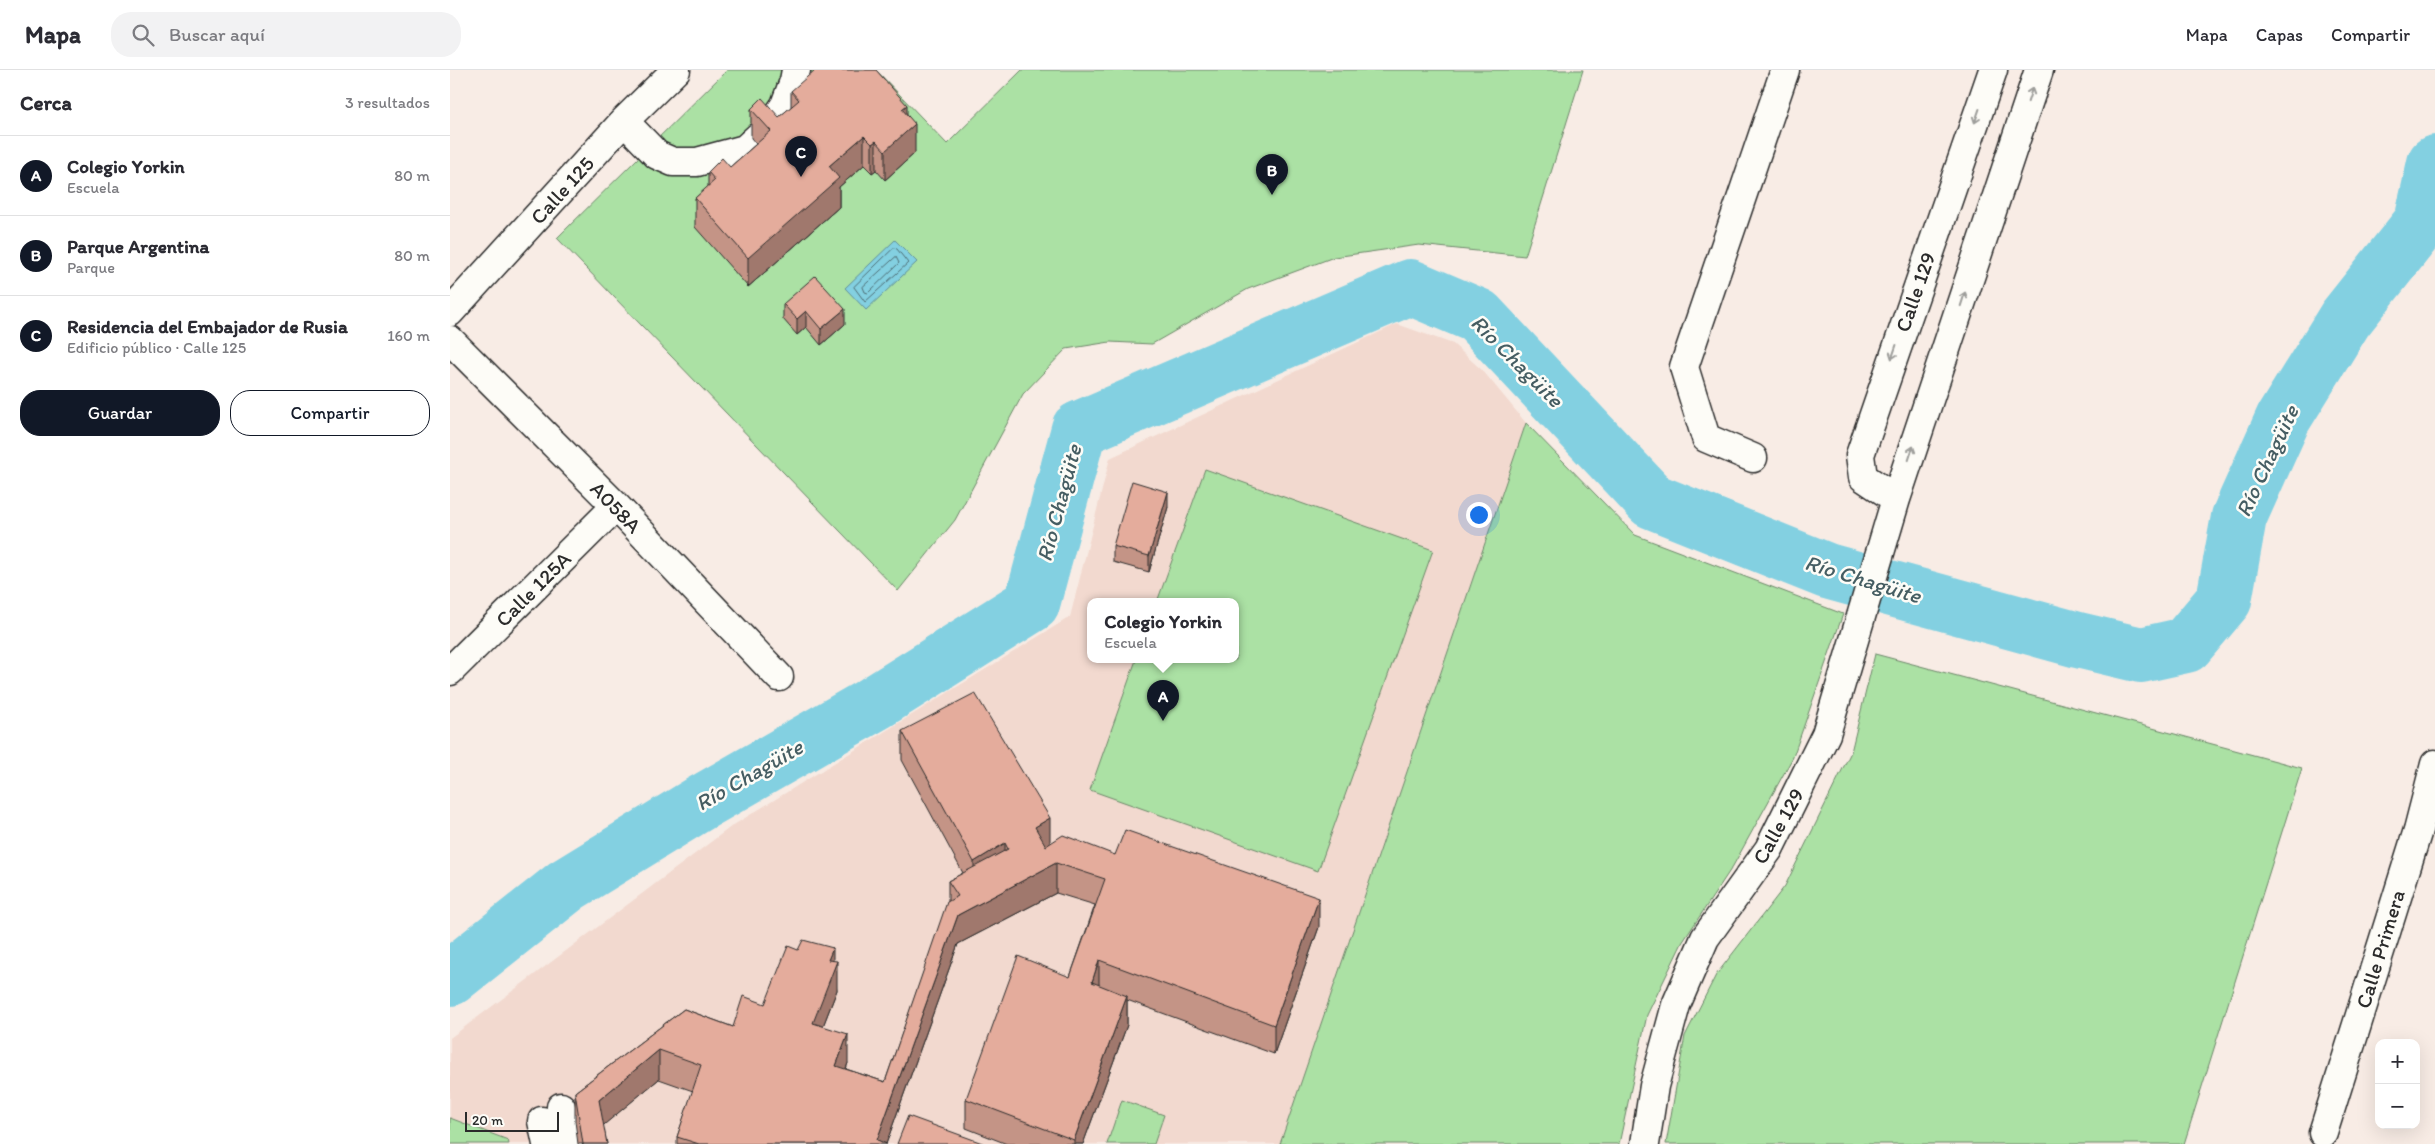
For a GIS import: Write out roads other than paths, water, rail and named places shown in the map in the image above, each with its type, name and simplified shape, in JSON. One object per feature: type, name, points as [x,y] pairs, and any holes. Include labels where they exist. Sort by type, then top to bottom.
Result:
[{"type":"street","points":[[624,121],[656,155],[673,162],[697,162],[745,148],[772,124],[785,104],[796,70]]},
{"type":"street","points":[[1753,458],[1706,438],[1684,366],[1785,70]]},
{"type":"street","name":"Calle 129","points":[[1896,499],[1863,477],[1860,455],[1992,70]]},
{"type":"street","name":"Calle 129","points":[[1645,1144],[1654,1086],[1676,1005],[1705,938],[1769,849],[1826,734],[1896,499],[2039,70]]},
{"type":"street","name":"Calle 125","points":[[450,312],[624,121],[663,74]]},
{"type":"street","name":"A058A","points":[[450,340],[616,506],[779,677]]},
{"type":"street","name":"Calle 125A","points":[[450,671],[616,506]]},
{"type":"street","name":"Calle Primera","points":[[2323,1133],[2426,836],[2435,764]]},
{"type":"street","points":[[550,1124],[568,1144]]},
{"type":"water","points":[[895,240],[917,262],[866,310],[845,288]]},
{"type":"waterway","name":"Río Chagüite","points":[[450,978],[567,885],[699,804],[875,703],[1032,604],[1079,429],[1410,287],[1478,316],[1652,501],[1827,571],[2078,640],[2141,655],[2186,645],[2224,600],[2239,517],[2283,419],[2345,319],[2422,222],[2435,163]]},
{"type":"place","name":"Residencia del Embajador de Rusia","points":[[801,177]]},
{"type":"place","name":"Parque Argentina","points":[[1272,195]]},
{"type":"place","name":"Colegio Yorkin","points":[[1163,721]]}]
